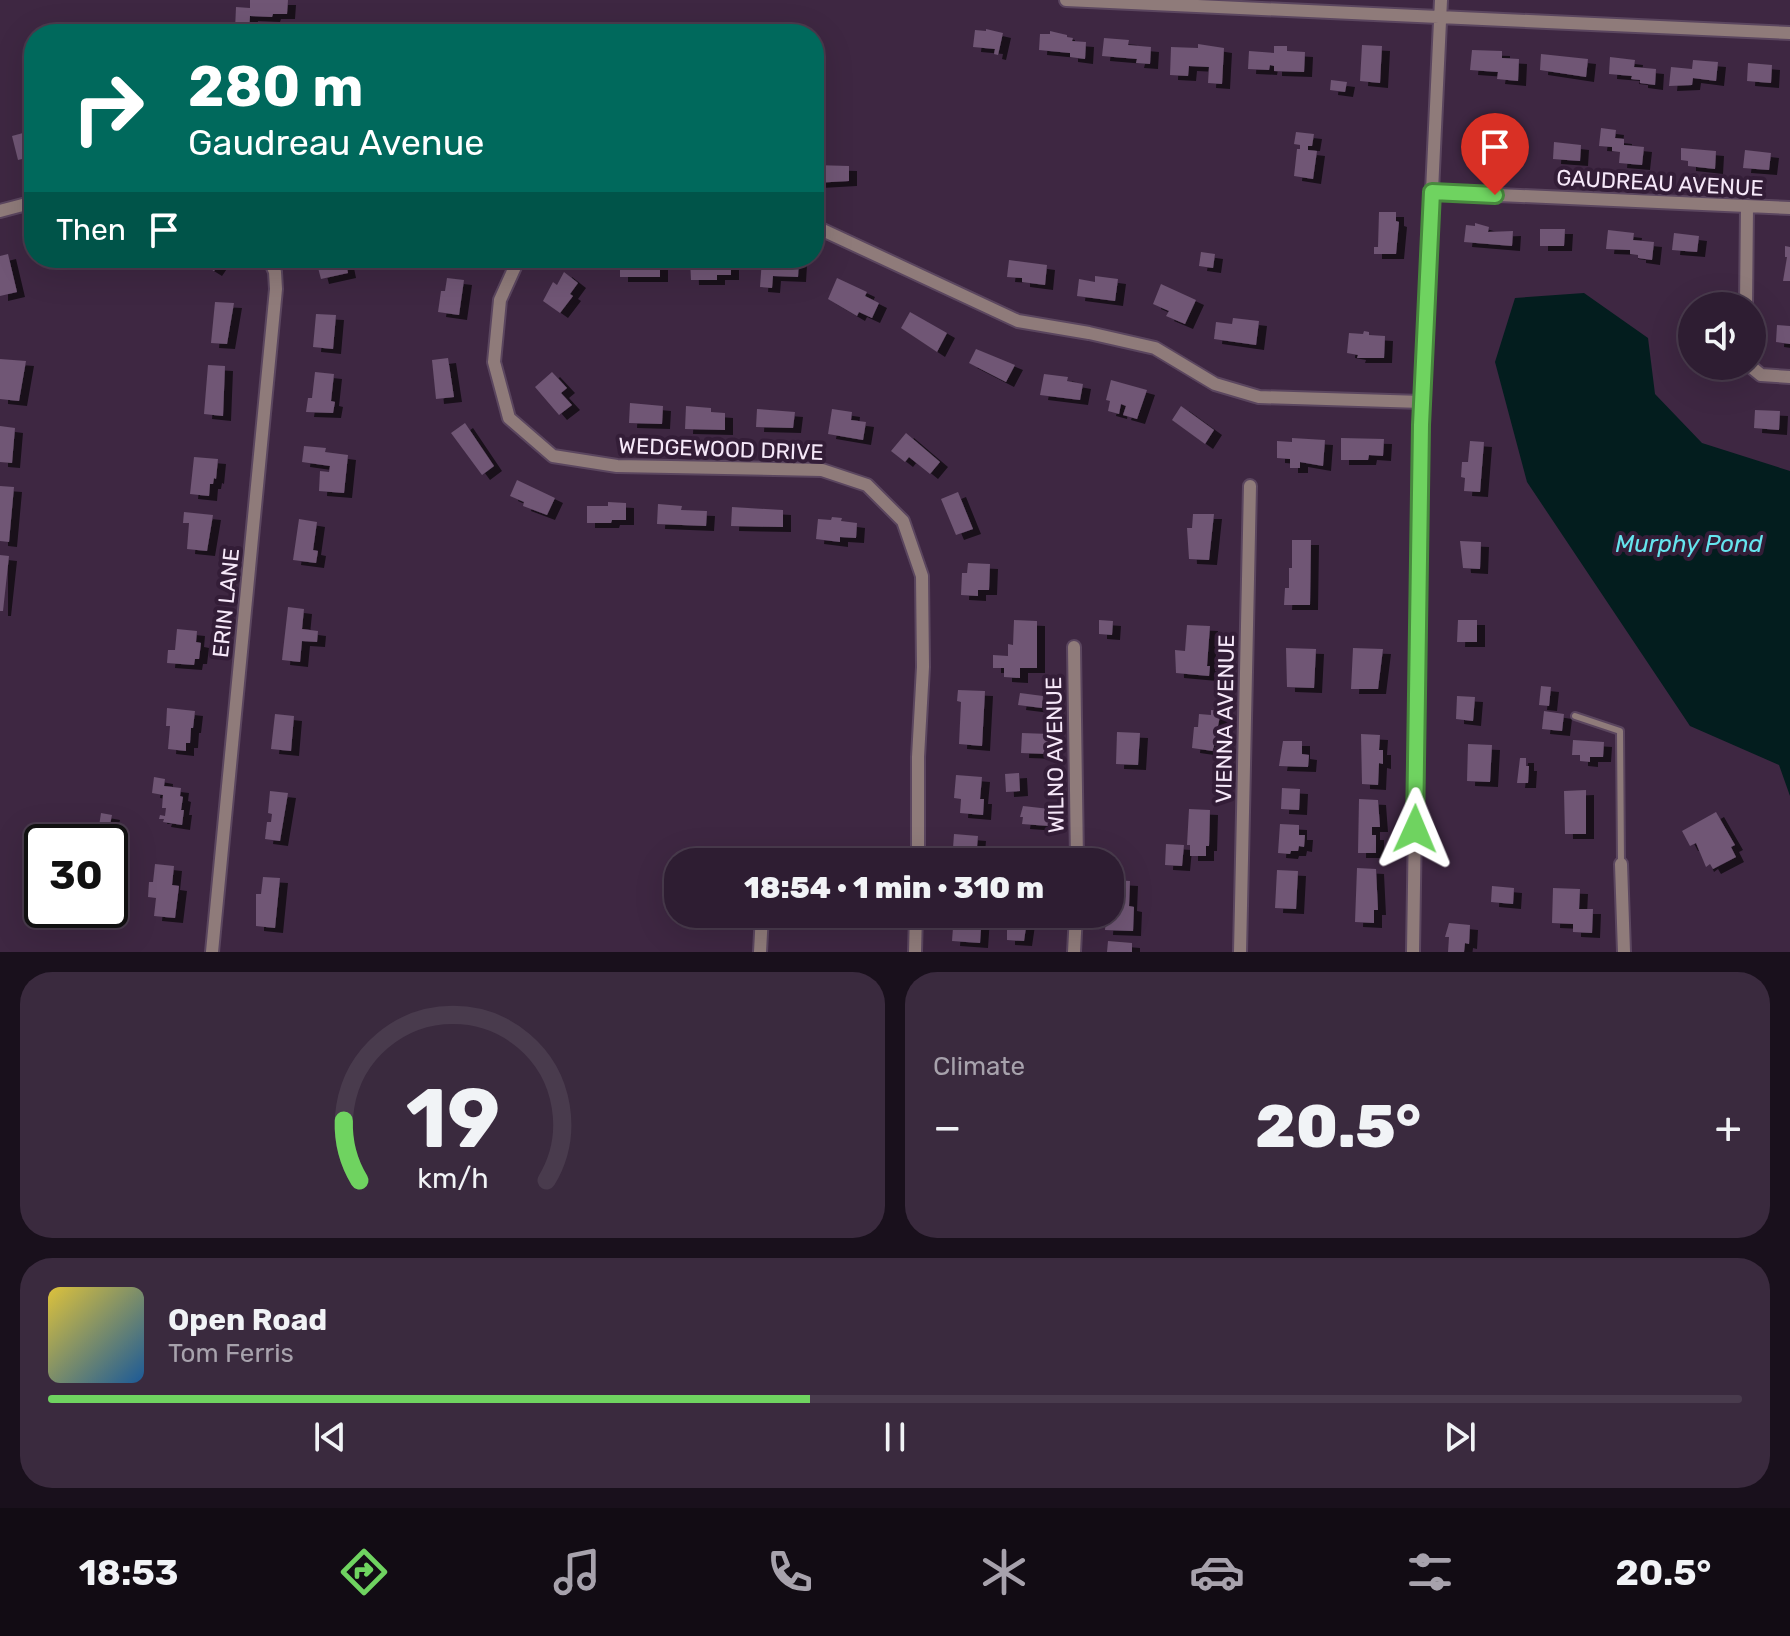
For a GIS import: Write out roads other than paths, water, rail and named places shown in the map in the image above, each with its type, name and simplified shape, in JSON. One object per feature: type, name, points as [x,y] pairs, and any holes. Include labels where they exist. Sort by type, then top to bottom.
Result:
[{"type":"street","points":[[1066,0],[1790,33]]},
{"type":"street","points":[[1413,952],[1422,402],[1441,0]]},
{"type":"street","name":"GAUDREAU AVENUE","points":[[1432,192],[1790,208]]},
{"type":"street","points":[[0,211],[24,205]]},
{"type":"street","points":[[1746,292],[1747,207]]},
{"type":"street","points":[[824,231],[1018,321],[1155,348],[1215,384],[1244,393],[1259,397],[1422,402]]},
{"type":"street","name":"ERIN LANE","points":[[212,952],[276,289],[273,268]]},
{"type":"street","name":"WEDGEWOOD DRIVE","points":[[514,268],[500,300],[494,362],[509,418],[553,456],[617,466],[822,470],[867,485],[903,521],[922,576],[918,848]]},
{"type":"street","points":[[1766,375],[1790,377]]},
{"type":"street","name":"VIENNA AVENUE","points":[[1240,952],[1250,486]]},
{"type":"street","name":"WILNO AVENUE","points":[[1074,647],[1077,848]]},
{"type":"street","points":[[1621,864],[1624,952]]},
{"type":"street","points":[[760,952],[761,928]]},
{"type":"street","points":[[915,952],[916,928]]},
{"type":"street","points":[[1074,952],[1075,928]]},
{"type":"lane","points":[[1575,716],[1620,731],[1621,864]]},
{"type":"water","name":"Murphy Pond","points":[[1584,293],[1648,338],[1655,394],[1702,443],[1790,471],[1790,796],[1779,765],[1690,726],[1527,482],[1495,362],[1515,298]]}]
